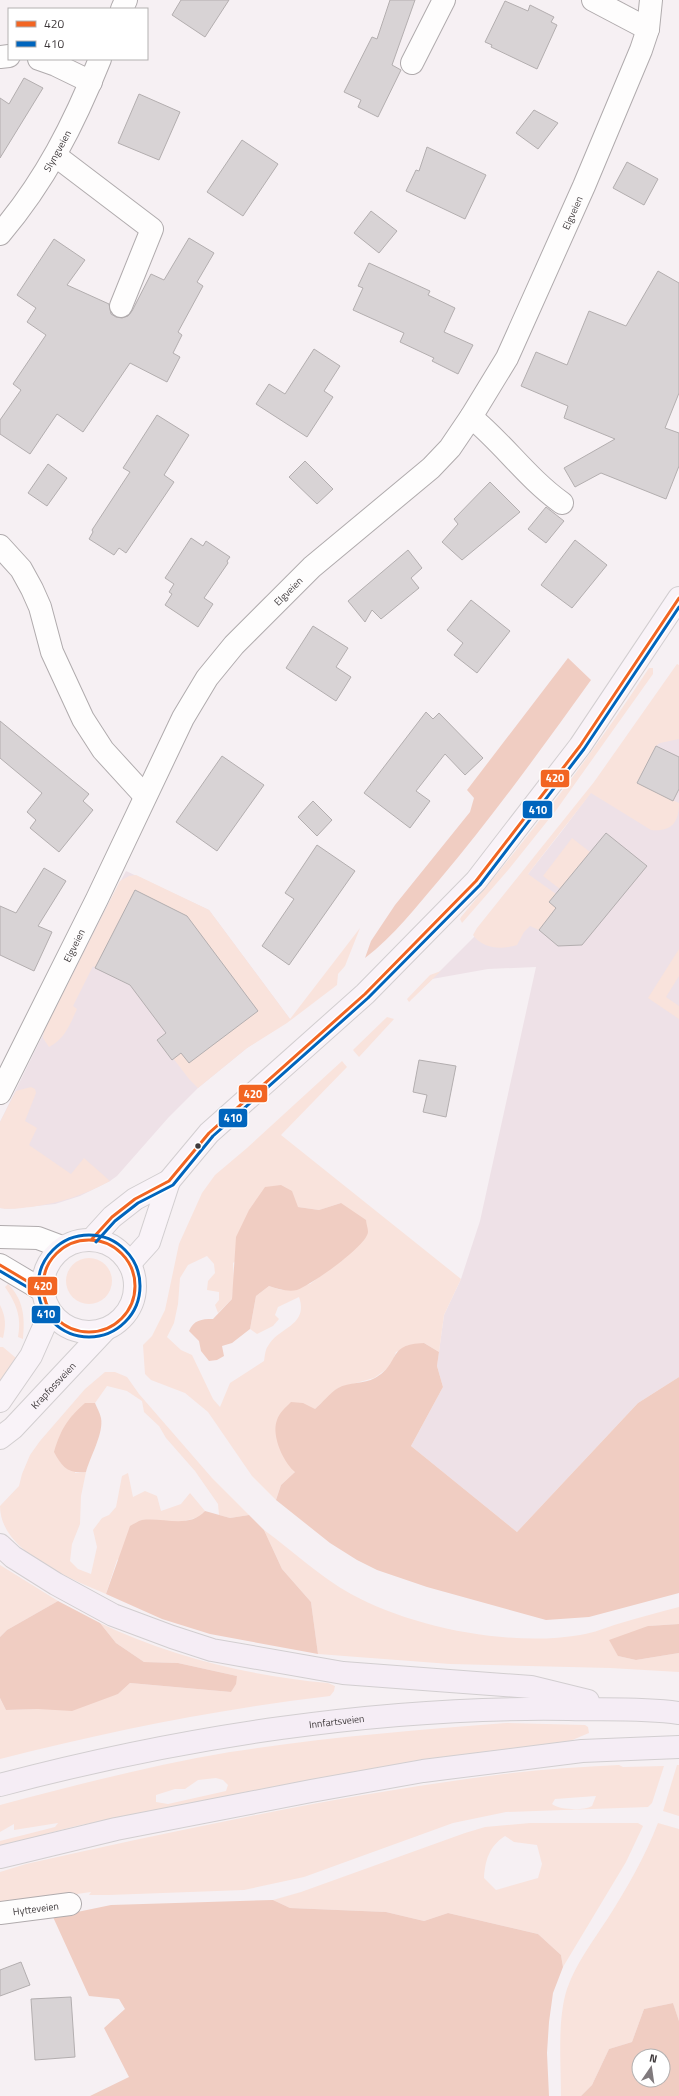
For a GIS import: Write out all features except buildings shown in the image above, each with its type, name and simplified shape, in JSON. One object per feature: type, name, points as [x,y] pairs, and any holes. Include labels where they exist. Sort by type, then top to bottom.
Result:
[{"type":"highway","points":[[0,1545],[13,1557],[107,1612],[172,1637],[212,1650],[343,1673],[531,1687],[626,1710]]},
{"type":"highway","name":"Innfartsveien","points":[[0,1785],[124,1756],[246,1734],[405,1714],[508,1708],[626,1710],[679,1713]]},
{"type":"highway","points":[[0,1857],[116,1829],[423,1771],[582,1751],[679,1747]]},
{"type":"main road","points":[[130,1263],[149,1242],[169,1181],[208,1133],[365,994],[476,881],[580,746],[679,598]]},
{"type":"main road","points":[[92,1239],[112,1217],[135,1199],[169,1181]]},
{"type":"main road","points":[[92,1239],[107,1243],[120,1251],[130,1263],[135,1278],[135,1294],[129,1310],[119,1322],[105,1330],[89,1333],[73,1330],[50,1313],[42,1290],[42,1278],[46,1266],[62,1247],[76,1241],[92,1239]]},
{"type":"main road","points":[[0,1401],[31,1356],[50,1313]]},
{"type":"main road","name":"Krapfossveien","points":[[0,1438],[13,1428],[105,1330]]},
{"type":"street","points":[[412,63],[444,0]]},
{"type":"street","points":[[592,0],[648,29]]},
{"type":"street","name":"Elgveien","points":[[0,1093],[97,898],[183,718],[207,678],[234,645],[312,567],[431,468],[450,448],[471,417],[510,351],[584,186],[641,50],[648,29],[651,0]]},
{"type":"street","points":[[42,60],[56,64],[91,82]]},
{"type":"street","name":"Slyngveien","points":[[0,234],[25,204],[56,156],[91,82],[100,60]]},
{"type":"street","points":[[56,156],[152,229],[121,306]]},
{"type":"street","points":[[471,417],[491,433],[543,490],[562,503]]},
{"type":"street","points":[[0,546],[21,569],[32,589],[40,607],[52,652],[82,719],[103,750],[145,796]]},
{"type":"street","points":[[0,1237],[38,1238],[62,1247]]},
{"type":"street","points":[[0,1265],[42,1290]]},
{"type":"street","name":"Hytteveien","points":[[0,1912],[70,1904]]},
{"type":"shaded area","points":[[568,658],[591,680],[517,781],[460,855],[404,921],[386,940],[365,958],[371,941],[395,905],[470,812],[474,798],[467,790]]},
{"type":"shaded area","points":[[677,664],[679,665],[679,739],[660,743],[656,746],[637,783],[679,803],[679,810],[675,821],[669,828],[651,830],[591,793],[528,874],[556,894],[549,902],[556,908],[539,930],[530,926],[524,932],[517,945],[505,948],[487,946],[477,940],[473,935],[477,928],[594,782]]},
{"type":"shaded area","points":[[649,668],[653,668],[653,674],[557,809],[509,869],[462,923],[460,919],[461,917],[559,796]]},
{"type":"shaded area","points":[[679,674],[679,1377],[638,1403],[517,1532],[411,1446],[443,1387],[437,1366],[444,1315],[461,1279],[480,1221],[536,967],[488,969],[432,979],[494,917],[562,831]]},
{"type":"shaded area","points":[[572,838],[590,852],[560,889],[543,876]]},
{"type":"shaded area","points":[[126,871],[209,910],[290,1019],[247,1048],[198,1088],[168,1118],[117,1176],[110,1181],[80,1196],[55,1204],[8,1209],[0,1208],[0,1122],[97,925]]},
{"type":"shaded area","points":[[136,875],[209,910],[290,1019],[360,928],[345,966],[338,974],[337,985],[287,1023],[247,1048],[198,1088],[173,1058],[181,1053],[189,1063],[258,1011],[187,916],[135,890],[95,968],[93,966],[73,1006],[77,1009],[66,1031],[55,1044],[49,1047],[43,1038],[44,1031],[120,881],[129,876]]},
{"type":"shaded area","points":[[679,949],[679,976],[666,997],[679,1006],[679,1019],[648,998]]},
{"type":"shaded area","points":[[441,971],[409,1002],[407,999],[430,975]]},
{"type":"shaded area","points":[[387,1017],[394,1019],[359,1057],[353,1050]]},
{"type":"shaded area","points":[[342,1061],[347,1067],[281,1135],[461,1279],[444,1315],[439,1352],[424,1343],[396,1352],[391,1366],[374,1378],[338,1388],[315,1409],[295,1472],[281,1485],[276,1500],[252,1476],[208,1412],[185,1393],[151,1380],[145,1374],[143,1345],[152,1336],[165,1310],[179,1244],[202,1193],[215,1175],[247,1148]],"holes":[[[341,1203],[327,1271],[310,1284],[281,1290],[269,1286],[256,1296],[250,1329],[257,1334],[273,1326],[279,1319],[275,1315],[278,1307],[299,1297],[301,1307],[300,1314],[296,1320],[278,1334],[268,1346],[264,1361],[230,1383],[220,1407],[213,1399],[192,1355],[181,1350],[167,1337],[174,1323],[178,1304],[180,1278],[188,1265],[207,1256],[214,1264],[215,1273],[208,1281],[207,1290],[219,1292],[219,1300],[215,1305],[218,1313],[232,1299],[234,1280],[233,1263],[298,1207],[319,1210]]]},
{"type":"shaded area","points":[[31,1087],[35,1089],[36,1093],[25,1121],[37,1128],[29,1145],[71,1174],[84,1158],[110,1181],[62,1201],[31,1207],[8,1209],[0,1208],[0,1122],[16,1091]]},
{"type":"shaded area","points":[[281,1185],[292,1191],[298,1207],[319,1210],[341,1203],[366,1220],[368,1232],[365,1238],[349,1255],[304,1287],[290,1291],[269,1286],[256,1296],[250,1329],[232,1343],[222,1346],[224,1356],[217,1360],[209,1361],[201,1351],[199,1341],[189,1331],[193,1324],[198,1321],[213,1319],[232,1299],[236,1237],[249,1210],[265,1187]]},
{"type":"shaded area","points":[[89,1258],[102,1262],[108,1268],[112,1281],[108,1294],[102,1300],[89,1304],[76,1300],[70,1294],[66,1281],[70,1268],[76,1262]]},
{"type":"shaded area","points":[[8,1284],[17,1296],[22,1310],[24,1324],[23,1339],[18,1337],[19,1317],[15,1305],[5,1287]]},
{"type":"shaded area","points":[[0,1305],[5,1321],[3,1338],[0,1337]]},
{"type":"shaded area","points":[[424,1343],[439,1352],[437,1366],[443,1387],[411,1446],[517,1532],[638,1403],[679,1377],[679,1593],[589,1617],[546,1620],[427,1587],[377,1570],[357,1560],[330,1543],[276,1500],[281,1485],[295,1472],[282,1455],[277,1440],[277,1420],[285,1408],[291,1402],[303,1403],[315,1409],[338,1388],[371,1380],[383,1373],[399,1351],[404,1347],[412,1344]]},
{"type":"shaded area","points":[[0,1347],[3,1347],[16,1358],[0,1383]]},
{"type":"shaded area","points":[[105,1372],[115,1372],[127,1377],[139,1394],[212,1478],[249,1515],[230,1518],[219,1515],[218,1504],[195,1471],[166,1438],[159,1426],[144,1412],[142,1401],[127,1391],[107,1386],[95,1403],[85,1403],[75,1473],[86,1472],[81,1496],[80,1524],[72,1544],[70,1561],[78,1569],[91,1574],[97,1547],[93,1530],[102,1518],[109,1515],[116,1507],[122,1476],[128,1473],[133,1497],[145,1491],[157,1496],[161,1511],[181,1504],[190,1493],[205,1511],[199,1517],[185,1521],[117,1560],[106,1594],[57,1571],[24,1550],[12,1537],[3,1522],[0,1506],[19,1486],[30,1455],[40,1441],[85,1389]]},
{"type":"shaded area","points":[[85,1403],[95,1403],[101,1418],[100,1431],[86,1472],[75,1472],[66,1468],[54,1452],[65,1425]]},
{"type":"shaded area","points":[[205,1511],[230,1518],[249,1515],[264,1530],[282,1569],[311,1602],[318,1654],[210,1634],[162,1619],[106,1594],[130,1526],[142,1520],[150,1519],[175,1521],[191,1520]]},
{"type":"shaded area","points":[[264,1530],[317,1572],[351,1594],[376,1606],[403,1616],[463,1632],[524,1638],[553,1638],[580,1635],[679,1607],[679,1624],[648,1626],[618,1656],[636,1660],[679,1653],[679,1672],[610,1668],[450,1664],[318,1654],[311,1602],[282,1569]]},
{"type":"shaded area","points":[[0,1565],[58,1601],[7,1630],[0,1637]]},
{"type":"shaded area","points":[[58,1601],[100,1623],[116,1643],[144,1662],[178,1663],[237,1676],[236,1684],[231,1692],[130,1683],[118,1694],[72,1711],[38,1709],[6,1710],[0,1698],[0,1637],[7,1630]]},
{"type":"shaded area","points":[[100,1623],[155,1646],[183,1655],[240,1670],[299,1680],[328,1683],[335,1686],[334,1691],[330,1696],[205,1714],[82,1739],[0,1759],[0,1698],[6,1710],[38,1709],[118,1694],[130,1683],[231,1692],[237,1676],[178,1663],[144,1662],[116,1643]]},
{"type":"shaded area","points":[[679,1624],[679,1653],[636,1660],[618,1656],[609,1640],[648,1626]]},
{"type":"shaded area","points":[[506,1723],[585,1725],[588,1727],[589,1733],[570,1741],[435,1758],[336,1776],[76,1826],[0,1846],[0,1841],[55,1827],[58,1823],[14,1830],[14,1824],[0,1832],[0,1805],[114,1776],[201,1757],[264,1747],[402,1732]],"holes":[[[216,1778],[223,1780],[228,1785],[226,1791],[168,1804],[156,1802],[156,1795],[175,1789],[185,1789],[198,1780]]]},
{"type":"shaded area","points":[[619,1765],[623,1767],[664,1766],[652,1803],[648,1807],[506,1812],[453,1823],[304,1877],[244,1890],[89,1895],[91,1892],[0,1905],[0,1872],[26,1864],[204,1825],[324,1802],[444,1782],[518,1772]],"holes":[[[596,1796],[592,1806],[583,1809],[572,1809],[560,1808],[552,1804],[555,1799]]]},
{"type":"shaded area","points":[[677,1765],[679,1765],[679,1816],[663,1811]]},
{"type":"shaded area","points":[[530,1823],[638,1823],[643,1826],[626,1862],[563,1967],[561,1955],[538,1934],[448,1913],[424,1921],[386,1912],[290,1908],[273,1900],[301,1892],[485,1827]],"holes":[[[505,1836],[514,1842],[537,1845],[542,1864],[538,1878],[496,1890],[484,1878],[485,1866],[489,1854],[495,1844]]]},
{"type":"shaded area","points":[[658,1823],[679,1829],[679,2021],[673,2003],[644,2009],[632,2042],[609,2049],[592,2085],[581,2096],[561,2096],[561,2028],[567,1989],[580,1961],[615,1907],[635,1872]]},
{"type":"shaded area","points":[[273,1900],[290,1908],[386,1912],[424,1921],[448,1913],[538,1934],[561,1955],[563,1967],[553,1993],[549,2022],[547,2053],[549,2096],[90,2096],[129,2077],[104,2028],[125,2009],[119,1999],[89,1996],[53,1917],[111,1905]]},
{"type":"shaded area","points":[[673,2003],[679,2021],[679,2096],[581,2096],[592,2085],[609,2049],[632,2042],[644,2009]]},
{"type":"transit line","name":"420","points":[[92,1239],[112,1217],[135,1199],[169,1181],[209,1133],[365,994],[476,881],[580,746],[679,598]]},
{"type":"transit line","name":"410","points":[[96,1242],[115,1221],[138,1203],[173,1185],[213,1136],[368,998],[480,885],[584,749],[679,607]]},
{"type":"transit line","name":"410","points":[[89,1235],[109,1238],[118,1243],[132,1257],[137,1266],[140,1286],[137,1306],[132,1315],[118,1329],[109,1334],[89,1337],[69,1334],[60,1329],[46,1315],[41,1306],[38,1286],[41,1266],[46,1257],[60,1243],[69,1238],[89,1235]]},
{"type":"transit line","name":"420","points":[[80,1240],[98,1240],[115,1247],[128,1260],[135,1277],[135,1286],[135,1295],[128,1312],[115,1325],[98,1332],[80,1332],[63,1325],[50,1312],[43,1295],[43,1277],[50,1260],[63,1247],[80,1240]]},
{"type":"transit line","name":"420","points":[[0,1265],[42,1290]]},
{"type":"transit line","name":"410","points":[[0,1271],[39,1294]]}]
